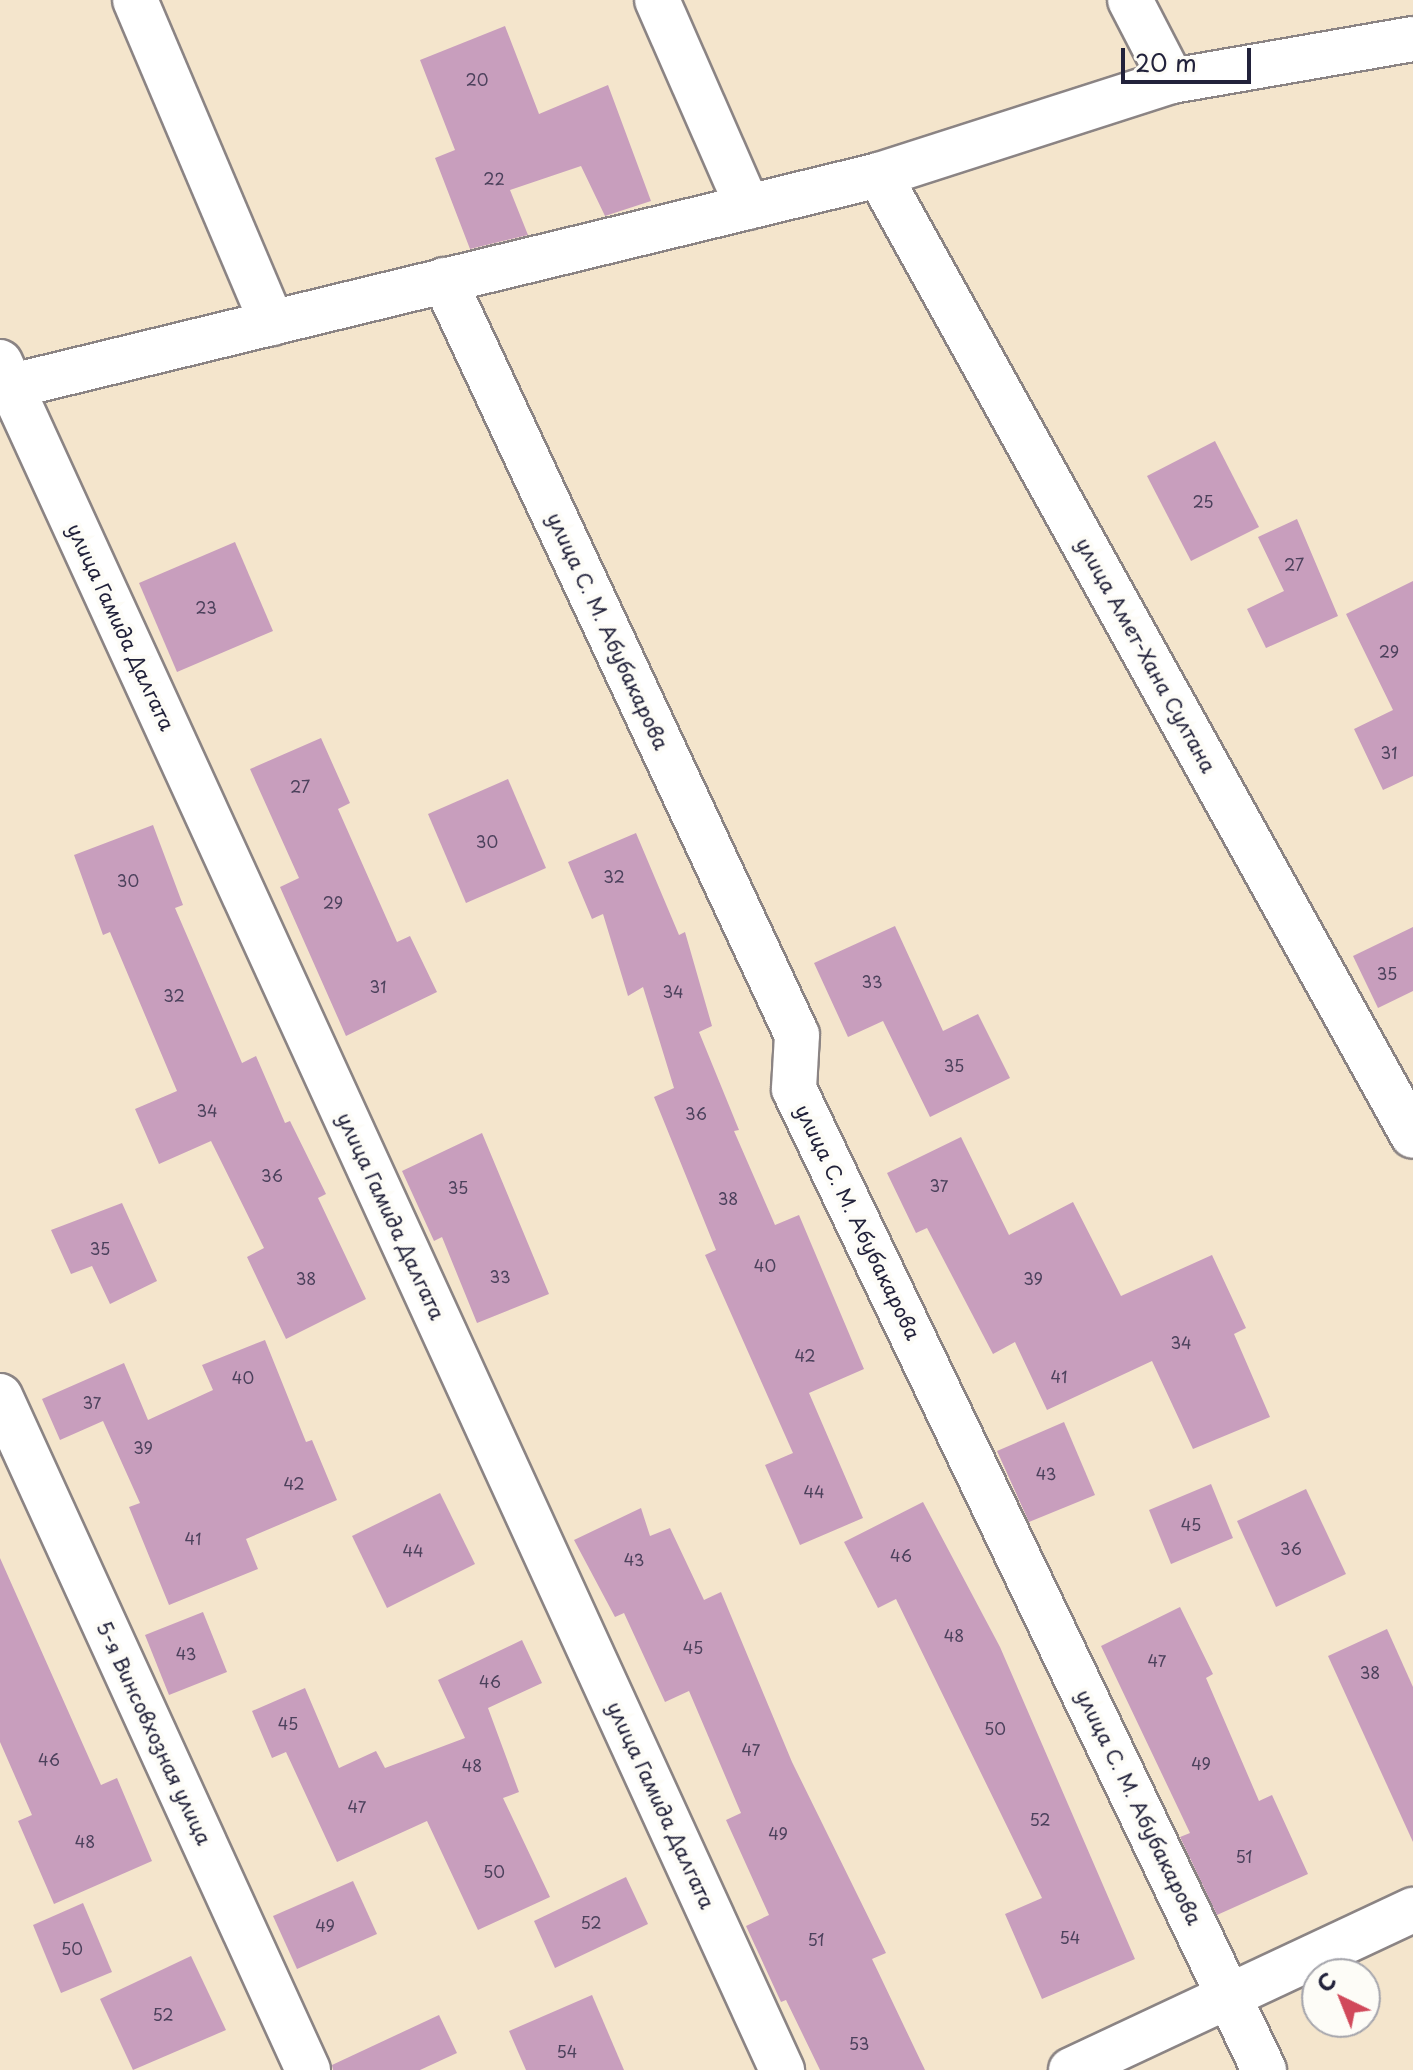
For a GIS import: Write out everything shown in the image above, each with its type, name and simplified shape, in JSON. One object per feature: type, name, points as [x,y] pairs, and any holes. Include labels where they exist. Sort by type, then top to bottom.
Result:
[{"type":"street","points":[[135,0],[272,323]]},
{"type":"street","points":[[657,0],[748,207]]},
{"type":"street","points":[[1130,0],[1172,81]]},
{"type":"street","points":[[4,379],[272,323],[879,175],[1172,81],[1413,39]]},
{"type":"street","name":"улица Амет-Хана Султана","points":[[879,175],[1413,1136]]},
{"type":"street","name":"улица С. М. Абубакарова","points":[[444,280],[797,1035],[794,1089],[1264,2070]]},
{"type":"street","name":"улица Гамида Далгата","points":[[4,379],[782,2070]]},
{"type":"street","name":"5-я Винсовхозная улица","points":[[0,1396],[308,2070]]},
{"type":"street","points":[[1071,2070],[1413,1910]]},
{"type":"building","points":[[505,26],[539,114],[608,85],[651,201],[605,216],[581,166],[510,190],[528,235],[470,249],[435,158],[455,150],[420,60]]},
{"type":"building","points":[[1215,441],[1259,527],[1191,561],[1147,476]]},
{"type":"building","points":[[1297,519],[1338,616],[1266,648],[1247,609],[1284,591],[1258,537]]},
{"type":"building","points":[[235,542],[273,631],[177,672],[139,583]]},
{"type":"building","points":[[1413,581],[1413,776],[1383,790],[1354,729],[1393,710],[1346,614]]},
{"type":"building","points":[[321,738],[350,803],[338,809],[397,942],[410,936],[437,992],[346,1036],[280,887],[299,878],[250,769]]},
{"type":"building","points":[[508,779],[546,868],[466,903],[428,814]]},
{"type":"building","points":[[153,825],[183,905],[175,908],[242,1063],[256,1056],[285,1123],[290,1121],[326,1194],[318,1198],[366,1299],[286,1339],[247,1257],[264,1248],[211,1141],[159,1164],[135,1109],[177,1091],[110,932],[103,935],[74,855]]},
{"type":"building","points":[[636,833],[679,935],[685,932],[712,1026],[699,1032],[739,1130],[734,1131],[775,1225],[799,1215],[864,1369],[809,1393],[863,1518],[800,1545],[765,1465],[793,1453],[705,1255],[716,1250],[654,1097],[674,1088],[643,987],[628,996],[603,914],[592,919],[568,862]]},
{"type":"building","points":[[895,926],[943,1031],[978,1014],[1010,1078],[930,1117],[883,1021],[848,1037],[814,963]]},
{"type":"building","points":[[1413,927],[1413,991],[1378,1008],[1353,956]]},
{"type":"building","points":[[482,1133],[549,1294],[477,1323],[442,1237],[434,1241],[402,1171]]},
{"type":"building","points":[[961,1137],[1009,1235],[1073,1202],[1121,1296],[1212,1255],[1246,1328],[1234,1334],[1270,1417],[1193,1449],[1152,1361],[1047,1410],[1015,1342],[993,1354],[927,1228],[916,1233],[887,1173]]},
{"type":"building","points":[[122,1203],[157,1281],[110,1304],[92,1266],[71,1274],[51,1230]]},
{"type":"building","points":[[265,1340],[306,1442],[312,1440],[337,1500],[246,1539],[258,1569],[169,1605],[129,1507],[140,1503],[103,1421],[60,1440],[42,1399],[124,1363],[148,1420],[213,1390],[202,1365]]},
{"type":"building","points":[[1064,1422],[1095,1495],[1029,1522],[997,1451]]},
{"type":"building","points":[[1211,1484],[1233,1538],[1171,1564],[1149,1510]]},
{"type":"building","points":[[1306,1489],[1346,1574],[1276,1607],[1237,1521]]},
{"type":"building","points":[[440,1493],[475,1564],[387,1608],[352,1536]]},
{"type":"building","points":[[923,1502],[1000,1647],[1135,1959],[1042,1999],[1005,1914],[1042,1898],[896,1599],[878,1608],[844,1542]]},
{"type":"building","points":[[641,1508],[650,1536],[670,1528],[704,1600],[721,1592],[792,1762],[886,1953],[872,1959],[925,2070],[820,2070],[786,2000],[781,2002],[746,1926],[769,1915],[726,1820],[741,1813],[689,1691],[665,1702],[624,1613],[615,1617],[574,1540]]},
{"type":"building","points":[[0,1558],[101,1785],[117,1778],[152,1861],[54,1904],[18,1821],[32,1815],[0,1742]]},
{"type":"building","points":[[1180,1607],[1213,1674],[1206,1678],[1259,1801],[1272,1795],[1308,1874],[1217,1915],[1180,1837],[1190,1833],[1101,1646]]},
{"type":"building","points":[[203,1612],[227,1672],[169,1695],[145,1635]]},
{"type":"building","points":[[1387,1629],[1413,1687],[1413,1842],[1328,1656]]},
{"type":"building","points":[[522,1640],[542,1683],[488,1708],[519,1792],[503,1798],[550,1897],[478,1930],[427,1821],[337,1862],[286,1752],[272,1758],[252,1711],[305,1688],[339,1768],[376,1751],[385,1768],[465,1738],[438,1680]]},
{"type":"building","points":[[626,1877],[648,1924],[555,1968],[534,1921]]},
{"type":"building","points":[[353,1881],[377,1934],[297,1969],[273,1916]]},
{"type":"building","points":[[83,1903],[112,1972],[61,1993],[33,1925]]},
{"type":"building","points":[[191,1956],[226,2030],[133,2070],[100,1999]]},
{"type":"building","points":[[592,1995],[624,2070],[526,2070],[509,2031]]},
{"type":"building","points":[[439,2015],[457,2053],[420,2070],[333,2070],[332,2065]]}]
